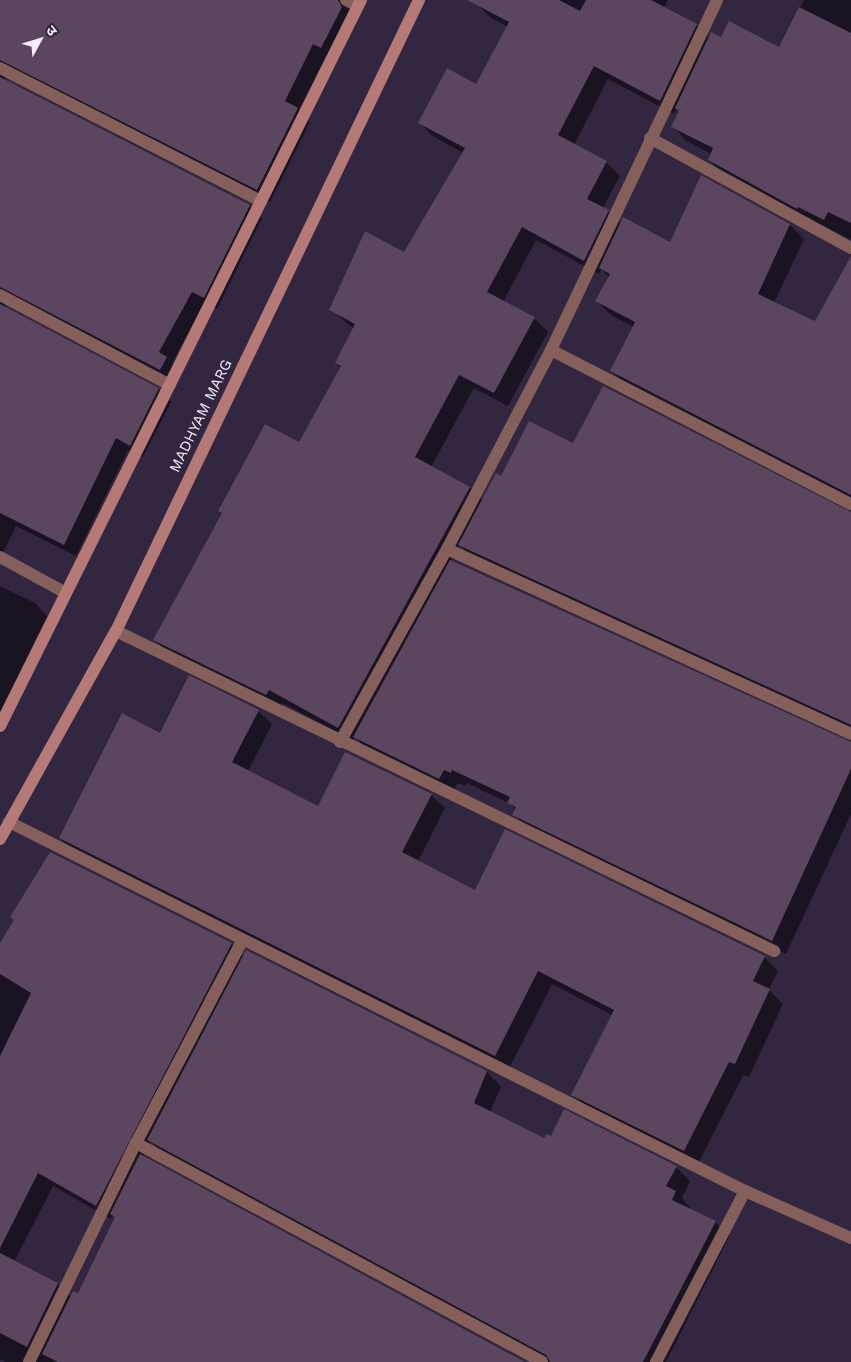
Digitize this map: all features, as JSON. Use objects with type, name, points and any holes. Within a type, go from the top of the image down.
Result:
[{"type":"street","points":[[0,726],[360,3],[346,0]]},
{"type":"street","name":"MADHYAM MARG","points":[[0,839],[116,631],[419,0]]},
{"type":"street","points":[[340,742],[447,549],[551,350],[650,138],[718,0]]},
{"type":"street","points":[[0,68],[261,201]]},
{"type":"street","points":[[650,138],[851,248]]},
{"type":"street","points":[[0,296],[170,385]]},
{"type":"street","points":[[551,350],[851,504]]},
{"type":"street","points":[[447,549],[851,734]]},
{"type":"street","points":[[0,557],[66,593]]},
{"type":"street","points":[[116,631],[340,742],[774,951]]},
{"type":"street","points":[[8,822],[242,941],[745,1190],[851,1238]]},
{"type":"street","points":[[29,1362],[136,1143],[242,941]]},
{"type":"street","points":[[136,1143],[542,1362]]},
{"type":"street","points":[[656,1362],[745,1190]]},
{"type":"building","points":[[0,0],[338,0],[342,7],[321,48],[313,44],[285,101],[298,108],[257,190],[0,60]]},
{"type":"building","points":[[467,0],[559,0],[580,11],[586,0],[651,0],[697,24],[660,101],[594,66],[558,135],[607,161],[587,199],[609,210],[584,261],[522,227],[487,292],[535,317],[494,393],[459,375],[415,457],[470,487],[338,728],[269,690],[266,695],[153,640],[222,513],[218,511],[265,424],[299,442],[341,366],[335,363],[355,324],[329,310],[365,231],[404,252],[465,148],[418,123],[447,68],[476,84],[509,22]]},
{"type":"building","points":[[799,7],[851,33],[851,223],[828,212],[824,220],[798,207],[797,209],[708,160],[713,148],[671,127],[679,111],[675,108],[711,32],[721,37],[729,21],[779,47]]},
{"type":"building","points":[[0,77],[250,205],[204,298],[192,292],[159,352],[167,357],[160,370],[0,287]]},
{"type":"building","points":[[701,175],[790,224],[758,294],[815,321],[851,256],[851,495],[610,371],[635,322],[595,301],[610,274],[599,268],[623,217],[670,242]]},
{"type":"building","points":[[0,304],[159,388],[130,446],[116,438],[64,545],[0,513]]},
{"type":"building","points":[[603,386],[851,512],[851,725],[458,545],[496,473],[501,476],[529,421],[573,443]]},
{"type":"building","points":[[450,560],[851,742],[851,769],[772,941],[512,815],[516,807],[507,803],[510,797],[452,770],[451,773],[444,770],[439,779],[353,737]]},
{"type":"building","points":[[189,675],[259,710],[232,762],[318,806],[345,752],[432,794],[402,852],[475,890],[505,829],[765,956],[753,981],[770,989],[735,1064],[729,1062],[684,1151],[571,1095],[614,1010],[538,971],[495,1056],[59,838],[122,713],[160,733]]},
{"type":"building","points":[[50,852],[232,943],[96,1206],[38,1173],[0,1248],[0,1056],[31,993],[0,974],[0,943],[14,920],[10,917]]},
{"type":"building","points":[[246,950],[487,1071],[474,1103],[544,1138],[547,1134],[551,1136],[564,1109],[677,1166],[666,1186],[676,1191],[672,1200],[716,1221],[643,1362],[550,1362],[546,1355],[147,1140]]},
{"type":"building","points":[[140,1154],[525,1362],[58,1362],[42,1354],[73,1291],[78,1293],[115,1217],[110,1214]]},
{"type":"building","points":[[0,1253],[58,1283],[27,1347],[0,1333]]}]
